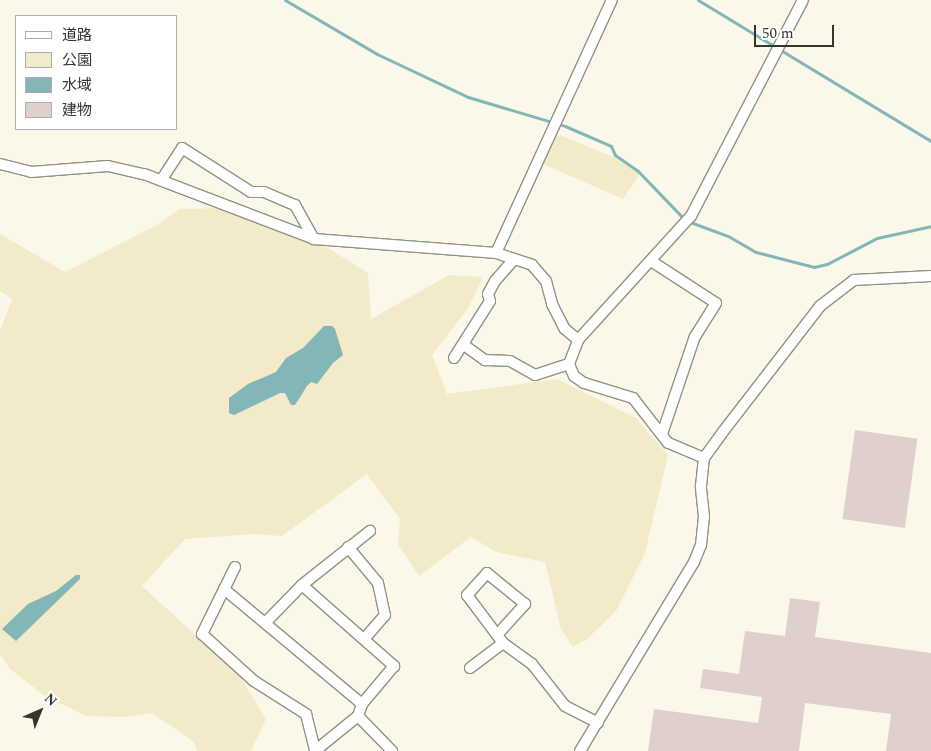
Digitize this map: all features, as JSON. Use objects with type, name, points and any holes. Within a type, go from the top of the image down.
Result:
[{"type":"street","points":[[496,253],[612,0]]},
{"type":"street","points":[[704,458],[668,443],[633,398],[584,383],[574,376],[569,364],[578,340],[691,216],[709,186],[803,0]]},
{"type":"street","points":[[162,180],[182,148],[251,192],[264,192],[294,205],[314,239]]},
{"type":"street","points":[[0,164],[31,172],[108,166],[162,180],[314,239],[496,253],[532,265],[546,281],[552,304],[565,329],[578,340]]},
{"type":"street","points":[[454,358],[464,345],[490,301],[488,294],[495,281],[513,260]]},
{"type":"street","points":[[652,261],[716,303],[695,336],[662,434]]},
{"type":"street","points":[[580,751],[701,545],[704,517],[701,486],[704,458],[820,306],[854,280],[931,276]]},
{"type":"street","points":[[464,345],[485,360],[510,361],[535,374],[569,364]]},
{"type":"street","points":[[266,622],[302,585],[370,531]]},
{"type":"street","points":[[348,547],[378,583],[385,616],[365,638]]},
{"type":"street","points":[[235,567],[202,634],[254,681],[306,714],[315,751],[358,716],[362,704],[394,666],[365,638],[302,585]]},
{"type":"street","points":[[470,668],[500,639],[525,604],[487,573],[467,595],[500,639],[532,664],[565,706],[598,723]]},
{"type":"street","points":[[224,588],[362,704]]},
{"type":"street","points":[[358,716],[392,751]]},
{"type":"green space","points":[[560,135],[613,157],[640,174],[623,199],[543,164],[555,136]]},
{"type":"green space","points":[[229,208],[314,239],[368,273],[371,319],[449,275],[483,277],[468,308],[432,355],[447,394],[557,379],[636,418],[668,455],[645,553],[616,611],[587,639],[573,647],[561,629],[545,562],[496,552],[471,537],[419,576],[398,544],[400,519],[367,474],[282,536],[254,534],[185,539],[142,586],[240,676],[266,719],[251,751],[197,751],[194,742],[152,713],[123,717],[86,716],[45,696],[10,669],[0,655],[0,331],[12,299],[0,291],[0,234],[65,272],[159,224],[180,209]]},
{"type":"water","points":[[324,326],[332,326],[335,329],[343,355],[333,363],[317,384],[311,382],[307,386],[295,405],[291,405],[285,393],[280,393],[234,415],[229,413],[229,398],[248,384],[276,372],[286,358],[303,348]]},
{"type":"water","points":[[76,575],[80,575],[80,579],[16,641],[2,629],[28,604],[56,591]]},
{"type":"building","points":[[855,430],[917,439],[905,528],[842,519]]},
{"type":"building","points":[[790,598],[820,602],[815,637],[931,653],[931,751],[886,751],[891,714],[805,703],[799,751],[648,751],[654,709],[758,723],[762,697],[700,688],[703,669],[739,674],[745,631],[785,636]]},
{"type":"waterway","points":[[285,0],[377,54],[468,97],[565,126],[611,146],[615,155],[638,171],[684,219]]},
{"type":"waterway","points":[[698,0],[931,141]]},
{"type":"waterway","points":[[690,222],[728,236],[756,252],[814,267],[827,264],[877,238],[931,226]]}]
